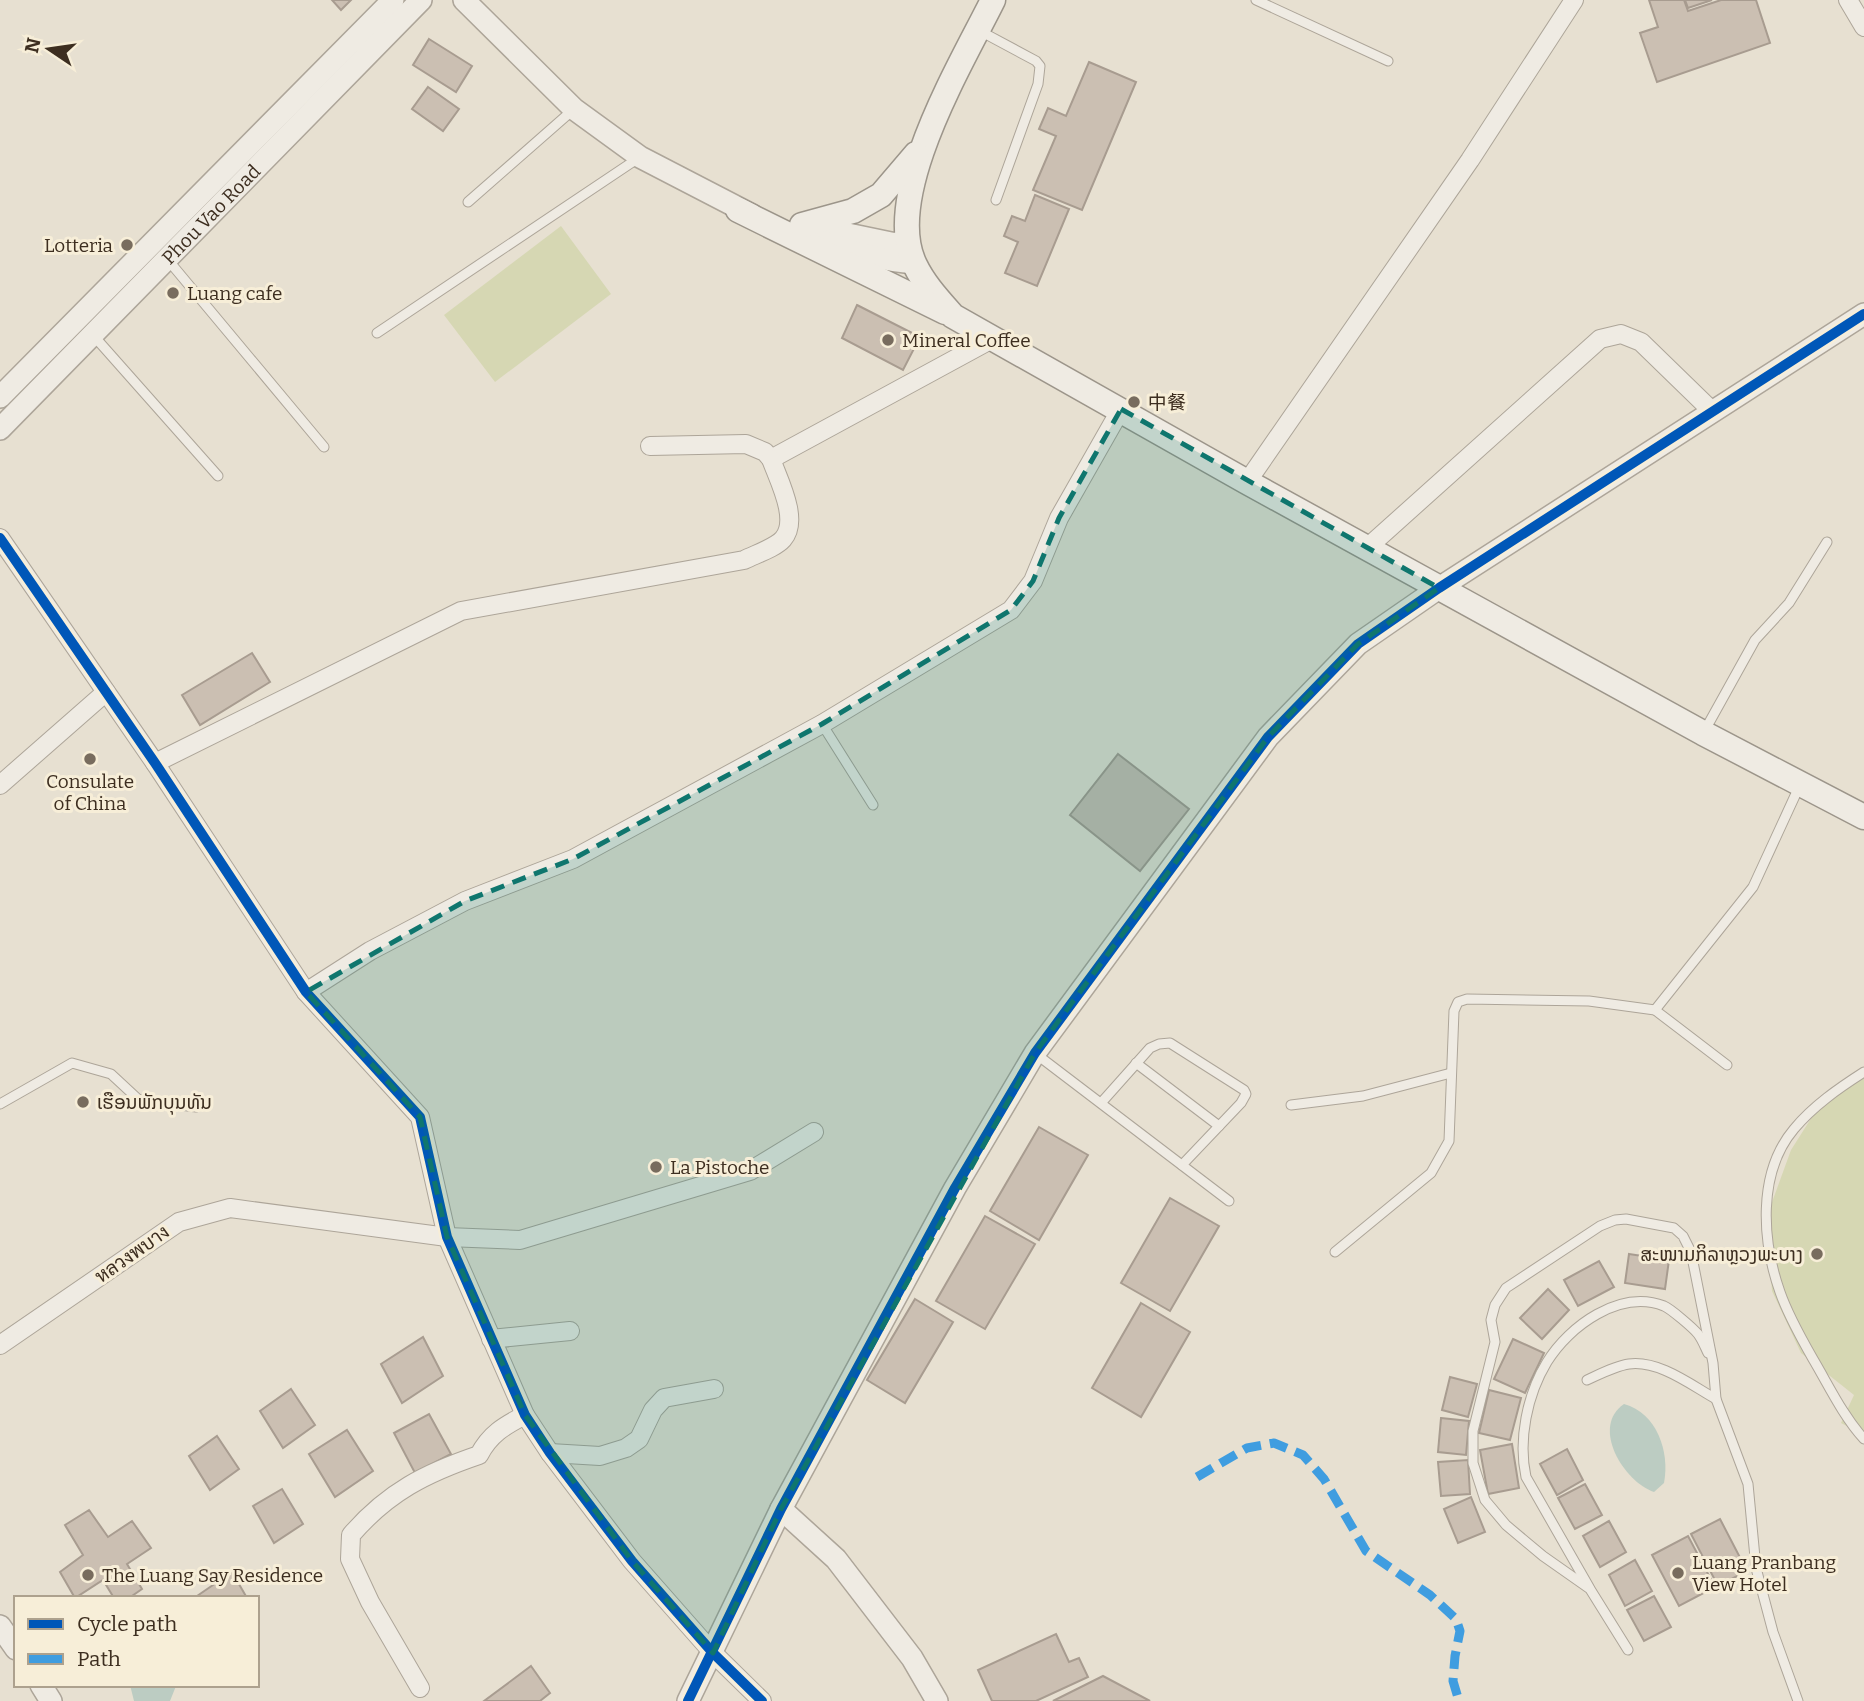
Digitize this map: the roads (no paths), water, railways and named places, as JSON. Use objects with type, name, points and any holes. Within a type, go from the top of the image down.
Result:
[{"type":"main road","points":[[953,316],[931,291],[911,253],[907,213],[909,191],[920,148],[993,0]]},
{"type":"main road","points":[[802,225],[853,211],[881,195],[920,148]]},
{"type":"main road","points":[[738,210],[953,316],[1439,588],[1703,733],[1864,817]]},
{"type":"street","name":"Phou Vao Road","points":[[0,397],[393,0]]},
{"type":"street","name":"Phou Vao Road","points":[[0,429],[421,0]]},
{"type":"street","points":[[464,0],[574,110],[640,157],[738,210],[854,253],[888,261],[911,253]]},
{"type":"street","points":[[1247,482],[1470,160],[1574,0]]},
{"type":"street","points":[[1847,0],[1864,27]]},
{"type":"street","points":[[738,210],[891,243],[911,253]]},
{"type":"street","points":[[688,1701],[781,1509],[955,1188],[1035,1053],[1268,737],[1358,644],[1439,588],[1864,314]]},
{"type":"street","points":[[1367,548],[1600,339],[1621,334],[1641,342],[1713,412]]},
{"type":"street","points":[[771,459],[992,339]]},
{"type":"street","points":[[306,992],[370,951],[465,901],[573,859],[822,724],[1012,610],[1033,581],[1059,518],[1121,409]]},
{"type":"street","points":[[155,763],[461,611],[744,560],[782,541],[789,530],[791,517],[771,459],[765,452],[746,444],[650,446]]},
{"type":"street","points":[[0,538],[155,763],[306,992],[420,1116],[447,1237],[525,1415],[550,1453],[632,1561],[713,1653],[762,1701]]},
{"type":"street","points":[[0,785],[106,692]]},
{"type":"street","name":"หลวงพบาง","points":[[0,1345],[179,1222],[230,1208],[447,1237],[520,1240],[750,1171],[814,1132]]},
{"type":"street","points":[[491,1339],[570,1331]]},
{"type":"street","points":[[550,1453],[600,1456],[626,1448],[639,1439],[653,1410],[664,1398],[714,1389]]},
{"type":"street","points":[[420,1688],[370,1602],[350,1559],[351,1535],[397,1491],[427,1474],[479,1455],[486,1442],[499,1429],[525,1415]]},
{"type":"street","points":[[781,1509],[836,1559],[912,1658],[937,1701]]},
{"type":"street","points":[[0,1626],[14,1646]]},
{"type":"lane","points":[[1256,0],[1388,61]]},
{"type":"lane","points":[[978,30],[1036,61],[1040,66],[1038,83],[996,200]]},
{"type":"lane","points":[[468,202],[574,110]]},
{"type":"lane","points":[[377,333],[640,157]]},
{"type":"lane","points":[[167,260],[324,447]]},
{"type":"lane","points":[[93,335],[218,476]]},
{"type":"lane","points":[[1703,733],[1755,639],[1789,603],[1827,542]]},
{"type":"lane","points":[[822,724],[873,805]]},
{"type":"lane","points":[[1655,1010],[1753,887],[1800,785]]},
{"type":"lane","points":[[1335,1252],[1431,1173],[1449,1141],[1454,1011],[1458,1002],[1467,999],[1589,1001],[1655,1010],[1727,1065]]},
{"type":"lane","points":[[1101,1103],[1150,1048],[1159,1044],[1170,1043],[1244,1090],[1246,1094],[1241,1103],[1182,1165]]},
{"type":"lane","points":[[1035,1053],[1229,1201]]},
{"type":"lane","points":[[0,1104],[72,1063],[111,1074],[139,1100],[196,1107]]},
{"type":"lane","points":[[1136,1063],[1219,1126]]},
{"type":"lane","points":[[1291,1105],[1363,1096],[1451,1073]]},
{"type":"lane","points":[[1864,1073],[1826,1099],[1793,1130],[1779,1155],[1769,1184],[1766,1217],[1770,1250],[1780,1292],[1803,1341],[1843,1412],[1864,1439]]},
{"type":"lane","points":[[1590,1588],[1543,1556],[1506,1525],[1485,1500],[1473,1464],[1473,1431],[1495,1342],[1491,1320],[1495,1306],[1506,1288],[1600,1226],[1626,1219],[1674,1228],[1683,1236],[1691,1252],[1713,1363],[1716,1399],[1748,1484],[1756,1568],[1773,1632],[1798,1701]]},
{"type":"lane","points":[[1628,1650],[1527,1477],[1522,1443],[1534,1392],[1546,1363],[1566,1338],[1596,1315],[1622,1303],[1665,1307],[1697,1333],[1713,1363]]},
{"type":"lane","points":[[1587,1380],[1629,1364],[1643,1364],[1657,1367],[1716,1399]]},
{"type":"place","name":"Lotteria","points":[[127,245]]},
{"type":"place","name":"Luang cafe","points":[[173,293]]},
{"type":"place","name":"Mineral Coffee","points":[[888,340]]},
{"type":"place","name":"中餐","points":[[1134,402]]},
{"type":"place","name":"Consulate of China","points":[[90,759]]},
{"type":"place","name":"ເຮືອນພັກບຸນທັນ","points":[[83,1102]]},
{"type":"place","name":"La Pistoche","points":[[656,1167]]},
{"type":"place","name":"ສະໜາມກິລາຫຼວງພະບາງ","points":[[1817,1254]]},
{"type":"place","name":"Luang Pranbang View Hotel","points":[[1678,1573]]},
{"type":"place","name":"The Luang Say Residence","points":[[88,1575]]}]
